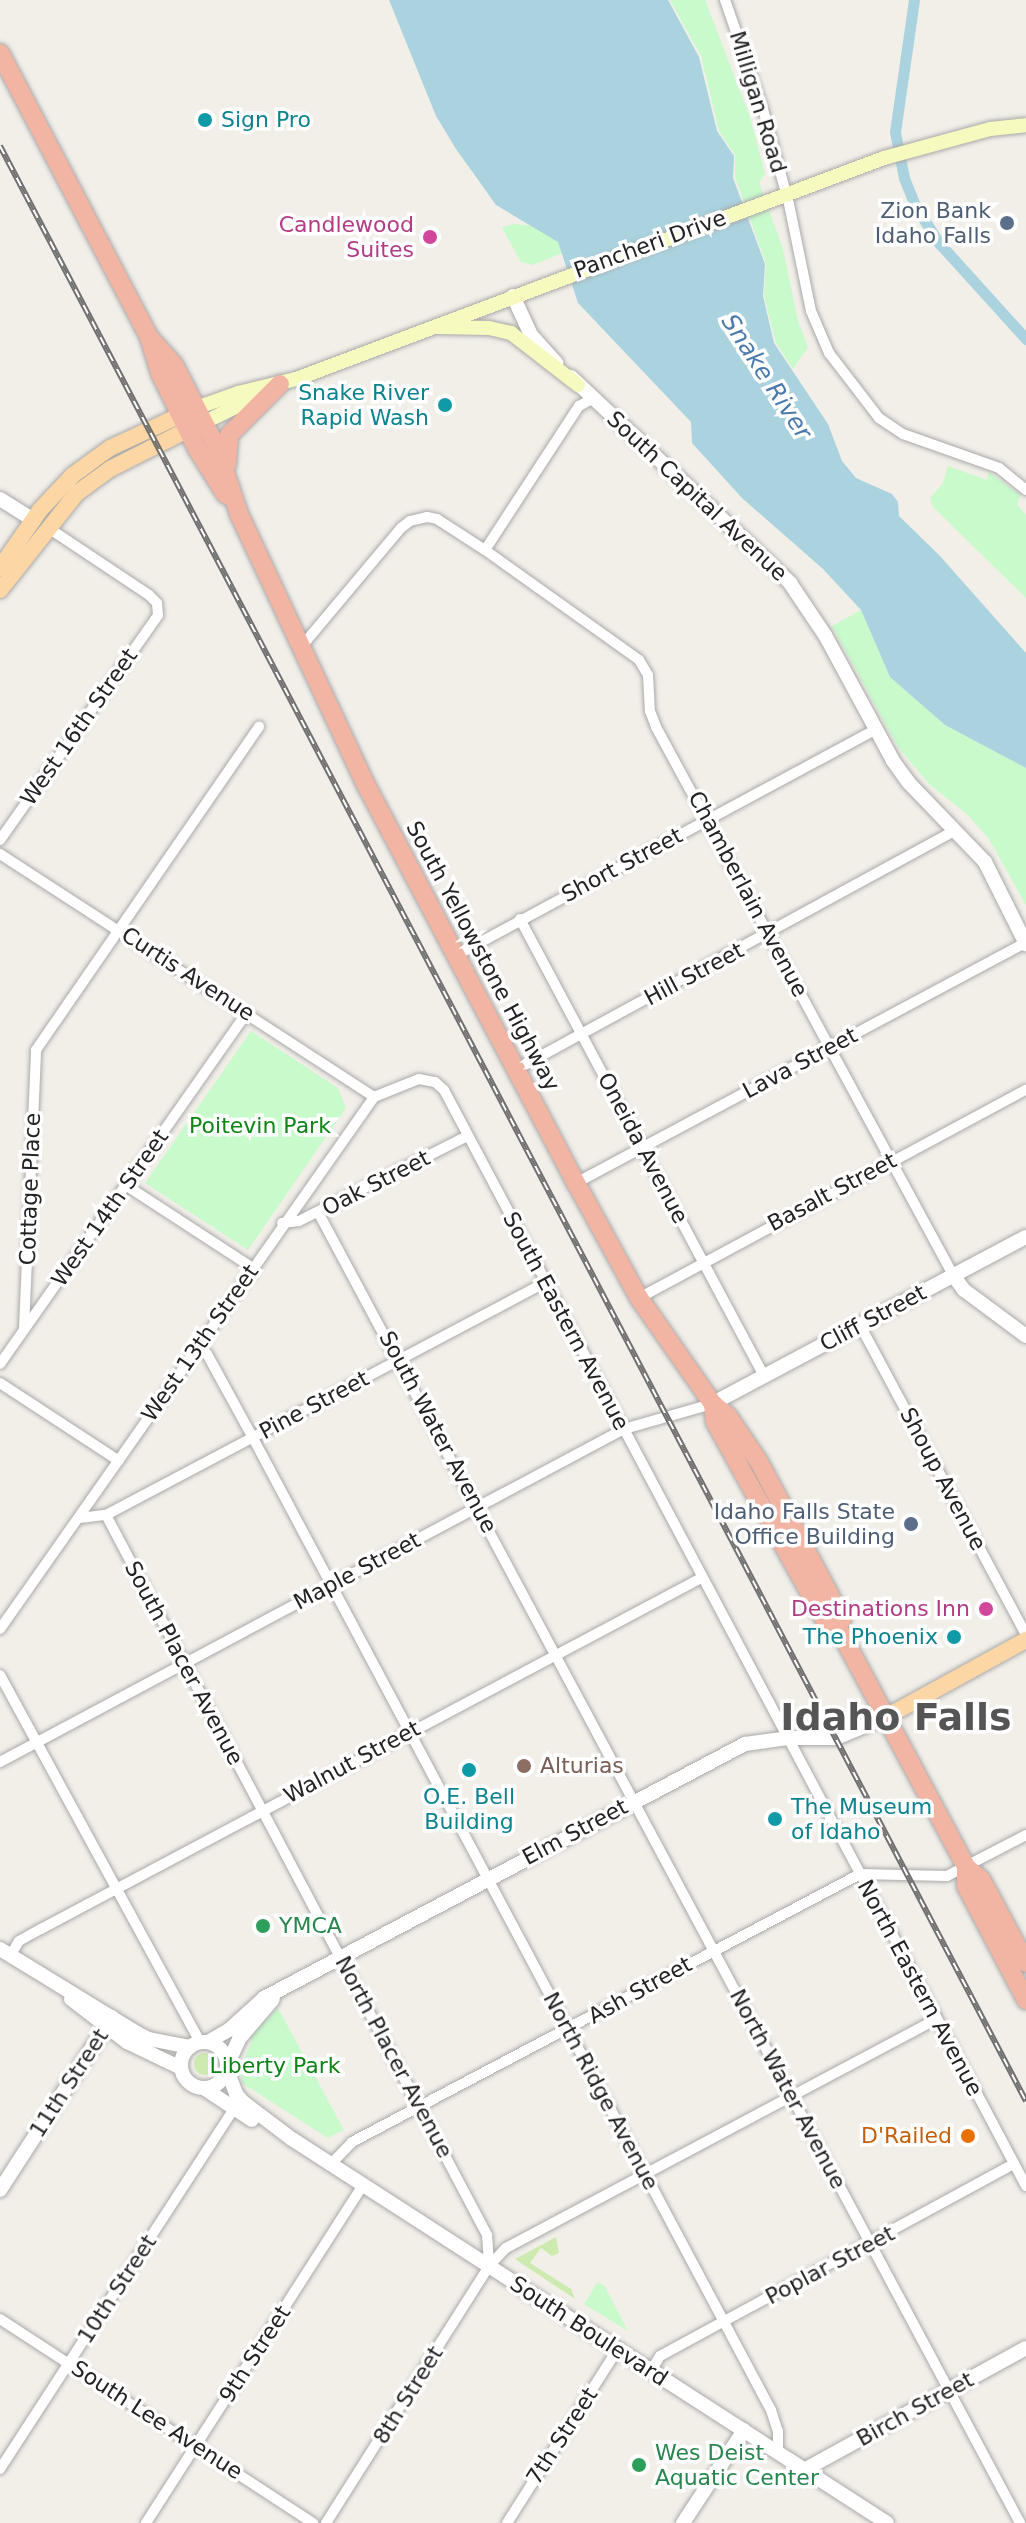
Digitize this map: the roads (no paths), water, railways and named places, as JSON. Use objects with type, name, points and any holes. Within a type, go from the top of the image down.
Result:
[{"type":"highway","name":"South Yellowstone Highway","points":[[1,55],[149,337],[174,365],[210,473],[239,514],[366,785],[515,1070],[639,1298],[728,1416],[766,1473],[842,1618],[838,1629],[966,1867]]},
{"type":"highway","points":[[239,514],[227,463],[229,436],[280,384]]},
{"type":"highway","points":[[966,1867],[981,1879],[1026,1963]]},
{"type":"highway","points":[[966,1867],[966,1886],[1026,2000]]},
{"type":"main road","name":"Pancheri Drive","points":[[192,419],[238,393],[280,384],[757,204],[787,200],[884,158],[990,129],[1026,125]]},
{"type":"main road","points":[[429,327],[503,330],[524,340],[578,385]]},
{"type":"main road","points":[[0,568],[69,488],[76,473],[110,448],[192,419]]},
{"type":"main road","points":[[0,583],[40,523],[110,469],[192,419]]},
{"type":"main road","points":[[0,590],[40,523]]},
{"type":"main road","points":[[886,1717],[1026,1637]]},
{"type":"street","name":"Milligan Road","points":[[725,0],[763,109],[817,331],[854,389],[879,418],[903,434],[999,468],[1026,490]]},
{"type":"street","name":"South Capital Avenue","points":[[513,296],[531,335],[578,385],[790,583],[825,635],[875,730],[909,783],[985,862],[1026,944]]},
{"type":"street","points":[[485,550],[579,406],[592,399]]},
{"type":"street","points":[[0,499],[40,523]]},
{"type":"street","name":"Chamberlain Avenue","points":[[299,644],[307,640],[401,528],[417,518],[437,519],[639,660],[648,675],[650,711],[656,727],[953,1275],[964,1290],[1026,1336]]},
{"type":"street","name":"West 16th Street","points":[[0,840],[158,615],[157,603],[149,595],[40,523]]},
{"type":"street","points":[[120,930],[259,727]]},
{"type":"street","name":"Short Street","points":[[455,956],[875,730]]},
{"type":"street","name":"Hill Street","points":[[515,1070],[956,830]]},
{"type":"street","name":"Curtis Avenue","points":[[0,854],[374,1097]]},
{"type":"street","name":"Oneida Avenue","points":[[520,919],[764,1376]]},
{"type":"street","name":"Cottage Place","points":[[24,1328],[36,1050],[120,930]]},
{"type":"street","name":"Lava Street","points":[[576,1183],[1026,944]]},
{"type":"street","name":"West 14th Street","points":[[0,1364],[247,1013]]},
{"type":"street","name":"South Eastern Avenue","points":[[374,1097],[419,1079],[441,1085],[701,1578]]},
{"type":"street","name":"Basalt Street","points":[[639,1298],[1026,1090]]},
{"type":"street","name":"West 13th Street","points":[[0,1629],[282,1223],[374,1097]]},
{"type":"street","name":"Oak Street","points":[[282,1223],[299,1221],[467,1136]]},
{"type":"street","points":[[127,1186],[253,1268]]},
{"type":"street","name":"South Water Avenue","points":[[318,1212],[557,1654]]},
{"type":"street","name":"Cliff Street","points":[[717,1402],[1026,1237]]},
{"type":"street","name":"Pine Street","points":[[80,1518],[106,1515],[544,1283]]},
{"type":"street","name":"Shoup Avenue","points":[[860,1325],[1026,1637]]},
{"type":"street","name":"North Ridge Avenue","points":[[198,1346],[207,1354],[253,1438],[771,2410],[778,2431],[778,2453]]},
{"type":"street","points":[[0,1383],[119,1461]]},
{"type":"street","name":"Maple Street","points":[[0,1762],[624,1429],[717,1402]]},
{"type":"street","name":"South Placer Avenue","points":[[106,1515],[262,1811]]},
{"type":"street","name":"Walnut Street","points":[[5,1952],[19,1941],[701,1578]]},
{"type":"street","name":"North Eastern Avenue","points":[[701,1578],[1026,2186]]},
{"type":"street","name":"North Water Avenue","points":[[557,1654],[1020,2523]]},
{"type":"street","points":[[0,1675],[199,2044]]},
{"type":"street","name":"Elm Street","points":[[199,2044],[229,2030],[264,1998],[279,1993],[745,1744],[788,1738],[836,1738],[886,1717]]},
{"type":"street","name":"North Placer Avenue","points":[[262,1811],[487,2235],[489,2266]]},
{"type":"street","points":[[860,1874],[934,1879],[966,1867],[1026,1835]]},
{"type":"street","name":"Ash Street","points":[[331,2164],[352,2142],[860,1874]]},
{"type":"street","points":[[5,1952],[109,2022],[149,2039],[221,2049],[228,2066],[219,2083],[205,2089],[191,2084],[181,2068],[127,2042],[109,2022]]},
{"type":"street","name":"Elm Street","points":[[228,2066],[239,2039],[279,1993]]},
{"type":"street","name":"8th Street","points":[[326,2523],[489,2266],[506,2248],[936,2019]]},
{"type":"street","name":"11th Street","points":[[0,2190],[109,2022]]},
{"type":"street","points":[[181,2068],[183,2057],[199,2044]]},
{"type":"street","name":"South Boulevard","points":[[228,2066],[236,2094],[243,2102],[292,2139],[744,2430],[804,2470],[865,2517],[887,2523]]},
{"type":"street","name":"South Boulevard","points":[[205,2089],[292,2139]]},
{"type":"street","name":"10th Street","points":[[0,2469],[234,2108]]},
{"type":"street","name":"Poplar Street","points":[[651,2371],[660,2356],[1014,2164]]},
{"type":"street","name":"9th Street","points":[[146,2523],[363,2185]]},
{"type":"street","name":"South Lee Avenue","points":[[0,2319],[313,2523]]},
{"type":"street","name":"Birch Street","points":[[804,2470],[1026,2348]]},
{"type":"street","name":"7th Street","points":[[507,2523],[618,2349]]},
{"type":"street","points":[[683,2523],[744,2430]]},
{"type":"water","name":"Snake River","points":[[389,0],[668,0],[699,57],[717,131],[734,156],[733,178],[765,264],[763,296],[774,343],[828,424],[842,461],[856,478],[892,494],[898,502],[899,516],[940,556],[1026,653],[1026,768],[945,725],[890,677],[861,610],[823,569],[742,498],[692,443],[691,422],[578,303],[558,242],[496,205],[456,149],[436,116]]},
{"type":"waterway","points":[[914,0],[895,132],[904,178],[916,207],[939,243],[1026,339]]},
{"type":"railway","points":[[0,146],[1026,2101]]},
{"type":"place","name":"Sign Pro","points":[[205,120]]},
{"type":"place","name":"Zion Bank Idaho Falls","points":[[1007,223]]},
{"type":"place","name":"Candlewood Suites","points":[[430,237]]},
{"type":"place","name":"Snake River Rapid Wash","points":[[445,405]]},
{"type":"place","name":"Idaho Falls State Office Building","points":[[911,1524]]},
{"type":"place","name":"Destinations Inn","points":[[986,1609]]},
{"type":"place","name":"The Phoenix","points":[[954,1637]]},
{"type":"place","name":"Alturias","points":[[524,1766]]},
{"type":"place","name":"O.E. Bell Building","points":[[469,1770]]},
{"type":"place","name":"The Museum of Idaho","points":[[775,1819]]},
{"type":"place","name":"YMCA","points":[[263,1926]]},
{"type":"place","name":"D'Railed","points":[[968,2136]]},
{"type":"place","name":"Wes Deist Aquatic Center","points":[[639,2465]]},
{"type":"district","name":"Idaho Falls","points":[[896,1718]]},
{"type":"park label","name":"Poitevin Park","points":[[260,1126]]},
{"type":"park label","name":"Liberty Park","points":[[275,2066]]}]
